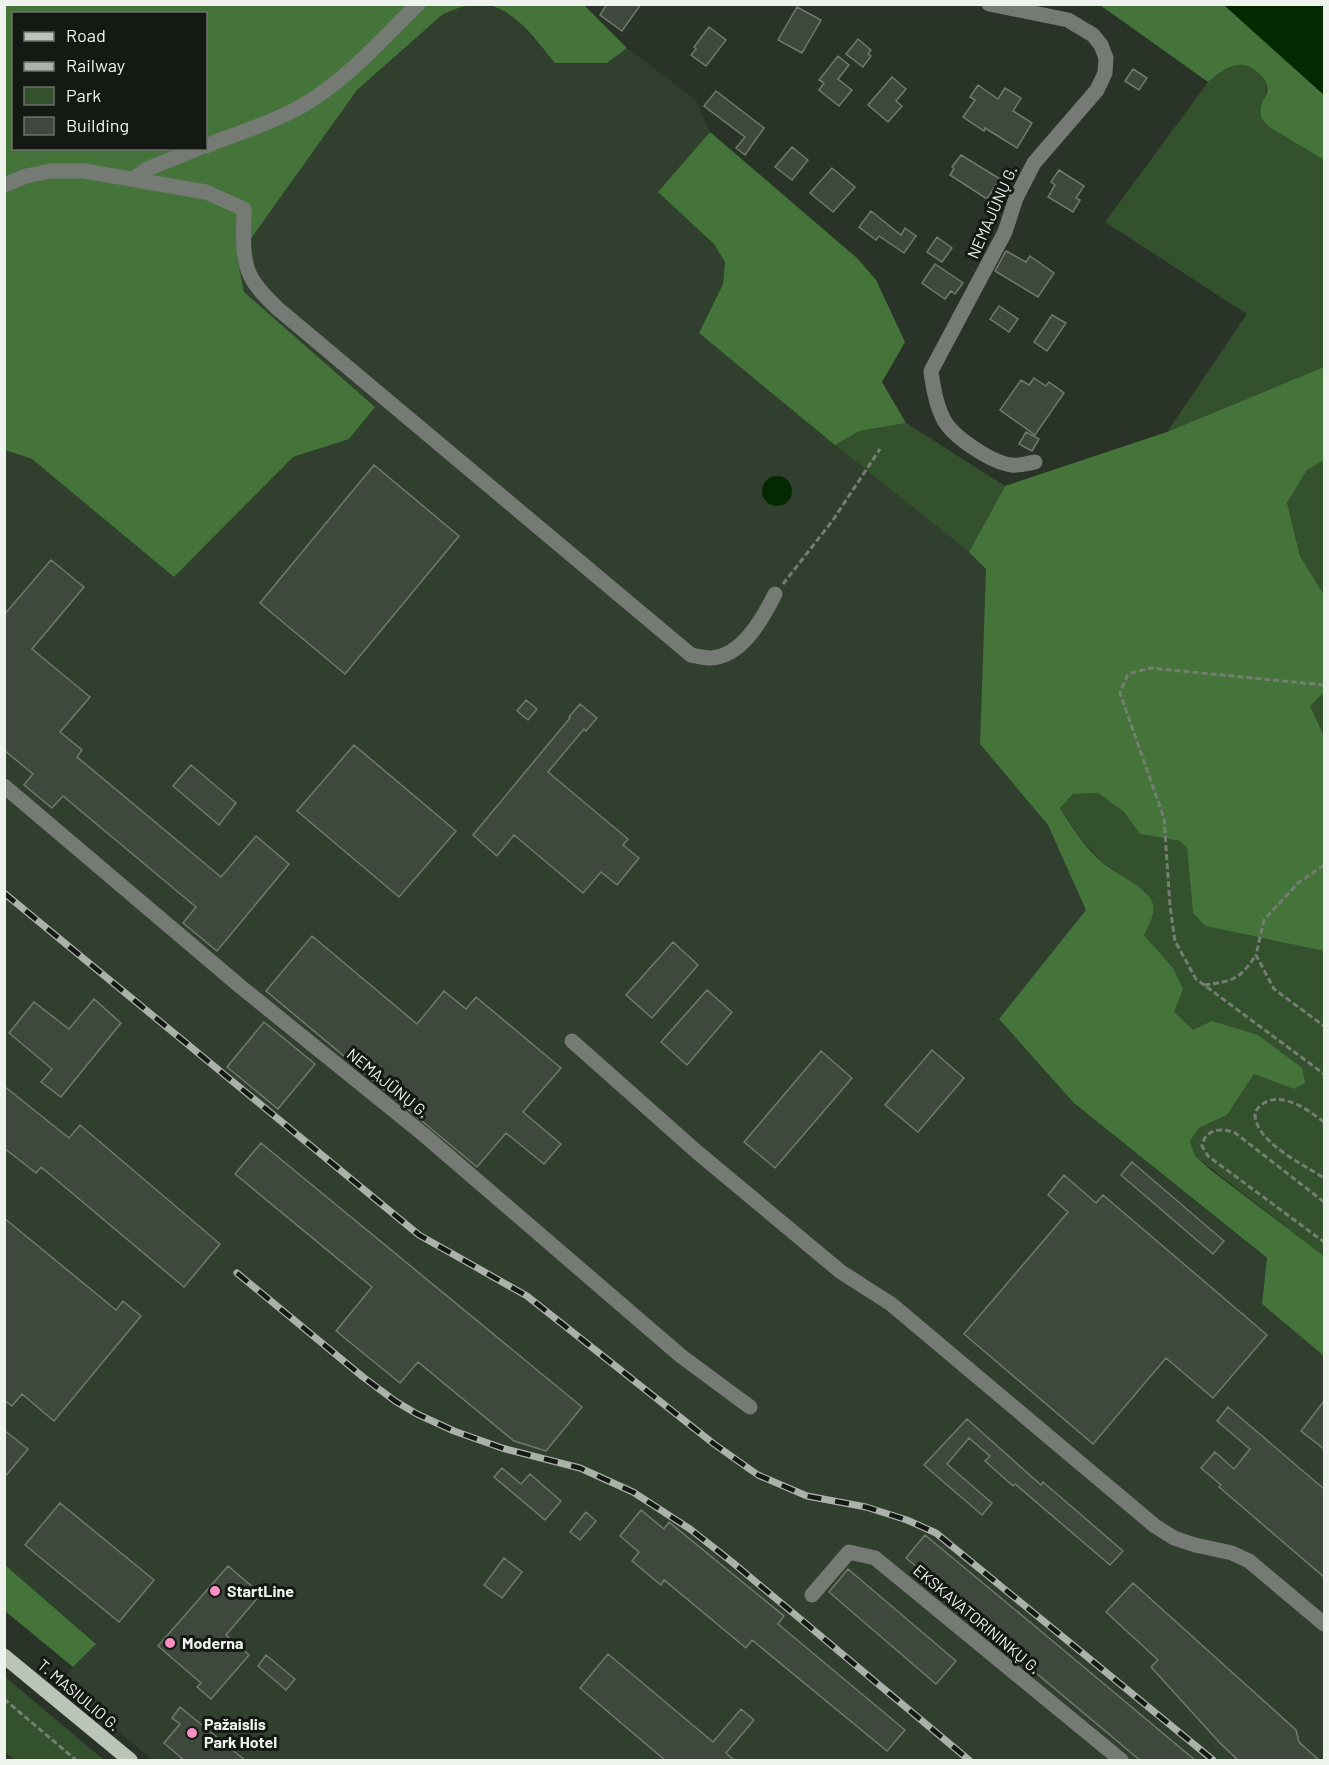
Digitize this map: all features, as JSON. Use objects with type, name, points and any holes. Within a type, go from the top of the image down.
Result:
[{"type":"main road","name":"T. MASIULIO G.","points":[[4,1656],[130,1761]]},
{"type":"street","points":[[207,146],[276,119],[318,96],[418,4]]},
{"type":"street","name":"NEMAJŪNŲ G.","points":[[989,4],[1068,20],[1093,35],[1101,45],[1106,58],[1105,73],[1097,90],[1034,163],[1016,198],[1005,232],[931,371],[934,397],[944,422],[961,440],[984,454],[1012,465],[1035,462]]},
{"type":"street","points":[[134,179],[147,169],[194,150]]},
{"type":"street","points":[[4,185],[26,176],[51,171],[84,171],[206,192],[244,209],[246,261],[249,274],[277,308],[691,655],[711,658],[730,652],[763,618],[775,594]]},
{"type":"street","name":"NEMAJŪNŲ G.","points":[[4,786],[241,987],[423,1134],[681,1356],[750,1407]]},
{"type":"street","points":[[572,1041],[697,1152],[841,1272],[891,1304],[1155,1526],[1174,1538],[1232,1553],[1249,1561],[1324,1624]]},
{"type":"street","name":"EKSKAVATORININKŲ G.","points":[[812,1595],[849,1552],[875,1558],[1121,1761]]},
{"type":"path","points":[[775,594],[833,520],[880,449]]},
{"type":"path","points":[[1324,685],[1150,668],[1128,674],[1120,693],[1164,818],[1170,906],[1175,941],[1196,979],[1324,1074]]},
{"type":"path","points":[[1204,985],[1227,982],[1243,974],[1256,955],[1264,920],[1298,883],[1324,865]]},
{"type":"path","points":[[1256,955],[1274,989],[1324,1026]]},
{"type":"path","points":[[1324,1122],[1307,1108],[1280,1098],[1266,1101],[1255,1112],[1254,1119],[1266,1140],[1324,1178]]},
{"type":"path","points":[[1324,1202],[1234,1132],[1217,1129],[1210,1132],[1203,1140],[1202,1146],[1208,1156],[1324,1242]]},
{"type":"path","points":[[4,1699],[76,1761]]},
{"type":"shaded area","points":[[5,5],[473,5],[443,14],[357,90],[237,258],[244,292],[375,407],[349,439],[293,457],[174,577],[32,459],[5,450]]},
{"type":"shaded area","points":[[473,5],[497,7],[512,14],[555,63],[607,63],[627,48],[696,100],[710,132],[659,192],[714,244],[725,262],[723,284],[699,333],[969,552],[986,569],[980,744],[1048,825],[1087,910],[1074,1103],[1267,1259],[1262,1304],[1324,1356],[1324,1760],[153,1760],[59,1683],[96,1643],[5,1565],[5,450],[32,459],[174,577],[293,457],[349,439],[375,407],[244,292],[237,258],[357,90],[443,14]]},
{"type":"shaded area","points":[[488,5],[584,5],[627,48],[607,63],[555,63],[517,20],[498,8]]},
{"type":"shaded area","points":[[1100,5],[1224,5],[1324,95],[1324,160],[1269,127],[1261,118],[1261,106],[1267,89],[1264,79],[1256,71],[1247,66],[1235,65],[1208,82]]},
{"type":"shaded area","points":[[1224,5],[1324,5],[1324,95]]},
{"type":"shaded area","points":[[710,132],[858,259],[876,280],[905,342],[882,382],[906,423],[860,431],[835,445],[699,333],[723,284],[725,262],[714,244],[658,192]]},
{"type":"shaded area","points":[[1324,367],[1324,460],[1307,470],[1287,503],[1300,556],[1324,595],[1324,692],[1310,706],[1324,736],[1324,951],[1205,926],[1193,913],[1187,848],[1180,841],[1140,834],[1124,812],[1098,793],[1073,794],[1060,808],[1079,837],[1096,857],[1139,887],[1150,898],[1153,912],[1144,935],[1173,968],[1183,989],[1174,1012],[1193,1030],[1212,1021],[1258,1035],[1302,1068],[1305,1083],[1294,1089],[1254,1074],[1227,1115],[1199,1128],[1190,1141],[1195,1156],[1212,1171],[1324,1256],[1324,1356],[1262,1304],[1267,1258],[1074,1103],[999,1019],[1086,910],[1048,825],[980,744],[986,569],[969,552],[1005,486],[1167,432]]},
{"type":"shaded area","points":[[777,476],[788,480],[792,491],[788,502],[777,506],[766,502],[762,491],[766,480]]},
{"type":"shaded area","points":[[5,1565],[96,1644],[73,1667],[5,1611]]},
{"type":"green space","points":[[1237,64],[1252,68],[1262,76],[1266,88],[1262,103],[1269,127],[1324,160],[1324,367],[1167,432],[1247,314],[1105,222],[1208,82]]},
{"type":"green space","points":[[906,423],[1005,486],[969,552],[835,445],[860,431]]},
{"type":"green space","points":[[1324,460],[1324,595],[1300,556],[1287,503],[1307,470]]},
{"type":"green space","points":[[1324,692],[1324,736],[1310,706]]},
{"type":"green space","points":[[1098,793],[1124,812],[1140,834],[1180,841],[1187,848],[1193,913],[1205,926],[1324,951],[1324,1256],[1195,1156],[1190,1141],[1199,1128],[1227,1115],[1254,1074],[1294,1089],[1193,1031],[1173,1012],[1173,968],[1144,935],[1153,915],[1145,891],[1102,862],[1081,839],[1060,808],[1073,794]]},
{"type":"green space","points":[[4,1676],[104,1760],[15,1760],[5,1752]]},
{"type":"building","points":[[607,4],[641,4],[622,31],[600,15]]},
{"type":"building","points":[[797,7],[821,20],[802,53],[778,40]]},
{"type":"building","points":[[709,27],[726,40],[706,66],[691,55],[696,49],[694,47]]},
{"type":"building","points":[[858,39],[871,50],[868,54],[871,56],[863,67],[846,54]]},
{"type":"building","points":[[838,56],[849,65],[838,79],[852,90],[839,106],[819,90],[824,83],[819,80]]},
{"type":"building","points":[[1133,69],[1147,78],[1139,90],[1125,81]]},
{"type":"building","points":[[892,77],[906,89],[896,101],[902,106],[888,122],[868,105]]},
{"type":"building","points":[[978,85],[998,99],[1005,88],[1021,98],[1013,111],[1032,123],[1017,148],[963,117],[975,100],[970,97]]},
{"type":"building","points":[[716,91],[764,128],[745,155],[736,148],[745,137],[704,106]]},
{"type":"building","points":[[792,147],[808,160],[792,180],[775,167]]},
{"type":"building","points":[[961,155],[1000,179],[987,199],[950,175],[954,169],[952,167]]},
{"type":"building","points":[[832,168],[855,187],[833,212],[810,193]]},
{"type":"building","points":[[1059,170],[1084,186],[1076,198],[1080,200],[1073,212],[1048,197],[1055,185],[1051,182]]},
{"type":"building","points":[[871,211],[901,235],[905,228],[916,236],[904,253],[879,236],[876,240],[859,227]]},
{"type":"building","points":[[937,237],[952,248],[942,262],[927,252]]},
{"type":"building","points":[[1006,251],[1026,262],[1030,256],[1054,273],[1038,297],[995,271]]},
{"type":"building","points":[[935,264],[963,283],[955,294],[951,291],[945,299],[922,283]]},
{"type":"building","points":[[999,306],[1018,319],[1009,332],[990,319]]},
{"type":"building","points":[[1052,315],[1066,323],[1047,351],[1034,342]]},
{"type":"building","points":[[1034,378],[1046,386],[1049,382],[1064,393],[1035,435],[1000,410],[1021,380],[1029,385]]},
{"type":"building","points":[[1026,432],[1039,439],[1032,451],[1019,444]]},
{"type":"building","points":[[374,465],[459,536],[345,674],[260,603]]},
{"type":"building","points":[[51,560],[84,587],[32,649],[90,697],[60,732],[82,750],[77,757],[221,877],[256,836],[289,864],[217,951],[183,923],[196,907],[63,796],[52,808],[24,785],[33,774],[4,750],[4,615]]},
{"type":"building","points":[[526,700],[537,709],[528,720],[517,711]]},
{"type":"building","points":[[580,704],[597,718],[586,731],[584,729],[548,772],[628,839],[623,845],[639,858],[617,885],[601,872],[583,893],[514,835],[497,856],[473,835]]},
{"type":"building","points":[[354,745],[456,831],[399,897],[297,811]]},
{"type":"building","points":[[191,765],[236,803],[219,825],[173,786]]},
{"type":"building","points":[[312,936],[417,1024],[444,991],[466,1009],[476,997],[561,1068],[523,1112],[561,1144],[544,1164],[506,1133],[477,1167],[266,991]]},
{"type":"building","points":[[673,942],[698,965],[652,1018],[626,995]]},
{"type":"building","points":[[707,990],[732,1012],[687,1065],[661,1042]]},
{"type":"building","points":[[94,999],[121,1023],[61,1097],[41,1082],[52,1069],[9,1033],[34,1002],[69,1029]]},
{"type":"building","points":[[264,1022],[315,1064],[278,1109],[227,1067]]},
{"type":"building","points":[[932,1050],[964,1078],[918,1132],[885,1105]]},
{"type":"building","points":[[821,1051],[852,1078],[775,1168],[744,1142]]},
{"type":"building","points":[[4,1086],[69,1138],[80,1125],[220,1244],[184,1287],[41,1167],[36,1173],[4,1148]]},
{"type":"building","points":[[261,1143],[582,1407],[546,1451],[514,1441],[418,1362],[400,1383],[336,1331],[372,1287],[235,1174]]},
{"type":"building","points":[[1132,1162],[1224,1241],[1213,1254],[1121,1175]]},
{"type":"building","points":[[1064,1175],[1096,1203],[1103,1195],[1267,1335],[1213,1398],[1166,1358],[1093,1444],[964,1334],[1068,1212],[1048,1195]]},
{"type":"building","points":[[4,1218],[116,1310],[123,1301],[141,1316],[54,1421],[22,1394],[12,1406],[4,1400]]},
{"type":"building","points":[[1324,1401],[1324,1449],[1301,1431]]},
{"type":"building","points":[[1228,1407],[1324,1489],[1324,1577],[1219,1487],[1221,1485],[1201,1468],[1215,1452],[1234,1469],[1250,1449],[1217,1421]]},
{"type":"building","points":[[967,1419],[1041,1485],[1043,1482],[1123,1551],[1110,1565],[985,1461],[990,1456],[969,1438],[947,1464],[992,1503],[982,1515],[924,1465]]},
{"type":"building","points":[[4,1430],[28,1449],[4,1478]]},
{"type":"building","points":[[502,1468],[521,1484],[530,1474],[561,1501],[545,1520],[494,1477]]},
{"type":"building","points":[[60,1503],[154,1580],[119,1622],[25,1545]]},
{"type":"building","points":[[641,1510],[664,1529],[669,1522],[784,1616],[778,1624],[905,1730],[887,1751],[752,1640],[746,1648],[664,1580],[661,1585],[632,1561],[639,1552],[620,1536]]},
{"type":"building","points":[[586,1512],[596,1521],[580,1540],[570,1532]]},
{"type":"building","points":[[925,1535],[1196,1761],[1141,1761],[1011,1652],[1014,1648],[906,1558]]},
{"type":"building","points":[[504,1558],[522,1572],[502,1598],[484,1585]]},
{"type":"building","points":[[228,1566],[261,1594],[226,1635],[249,1655],[211,1699],[197,1687],[201,1683],[158,1646]]},
{"type":"building","points":[[848,1569],[956,1661],[936,1684],[829,1592]]},
{"type":"building","points":[[1133,1583],[1296,1730],[1299,1742],[1320,1761],[1239,1761],[1220,1743],[1151,1667],[1158,1660],[1106,1612]]},
{"type":"building","points":[[608,1654],[713,1742],[741,1709],[754,1720],[726,1753],[735,1761],[666,1761],[580,1688]]},
{"type":"building","points":[[266,1655],[295,1679],[286,1690],[258,1666]]},
{"type":"building","name":"Pažaislis Park Hotel","points":[[180,1707],[246,1761],[185,1761],[164,1743],[180,1724],[172,1718]]},
{"type":"railway","points":[[4,893],[419,1235],[527,1296],[714,1444],[758,1475],[807,1496],[866,1507],[907,1520],[936,1533],[1213,1760]]},
{"type":"railway","points":[[237,1273],[363,1377],[417,1414],[454,1431],[502,1448],[580,1468],[633,1492],[690,1529],[969,1760]]},
{"type":"place","name":"StartLine","points":[[215,1591]]},
{"type":"place","name":"Moderna","points":[[170,1643]]},
{"type":"place","name":"Pažaislis Park Hotel","points":[[192,1733]]}]
